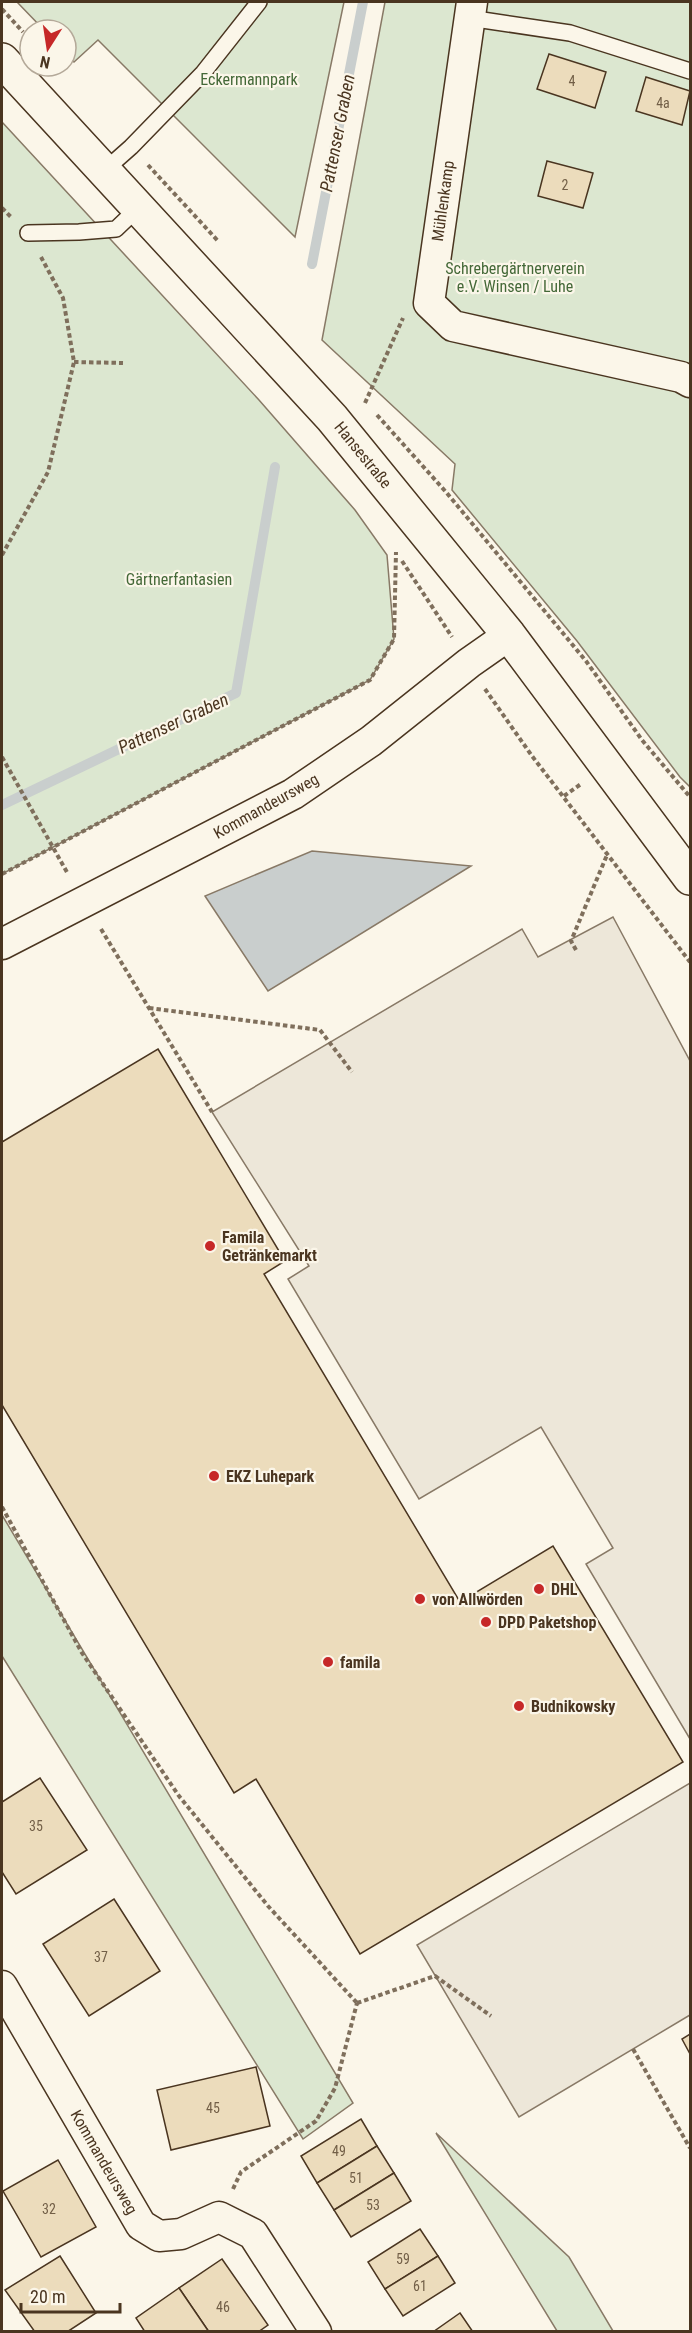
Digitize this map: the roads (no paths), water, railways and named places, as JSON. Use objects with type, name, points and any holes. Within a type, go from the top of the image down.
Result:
[{"type":"main road","name":"Hansestraße","points":[[2,60],[332,418],[509,635],[690,878]]},
{"type":"street","name":"Mühlenkamp","points":[[471,10],[429,303],[453,326],[681,377],[690,382]]},
{"type":"street","name":"Kommandeursweg","points":[[2,944],[293,794],[371,741],[469,663],[509,635]]},
{"type":"street","name":"Kommandeursweg","points":[[2,1986],[141,2225],[159,2236],[181,2234],[219,2217],[253,2234],[316,2331]]},
{"type":"lane","points":[[105,170],[131,147],[203,73],[259,2]]},
{"type":"lane","points":[[471,10],[570,33],[690,71]]},
{"type":"lane","points":[[28,233],[116,229],[138,208]]},
{"type":"waterway","name":"Pattenser Graben","points":[[312,264],[363,2]]},
{"type":"waterway","name":"Pattenser Graben","points":[[2,805],[236,693],[275,467]]},
{"type":"place","name":"Famila Getränkemarkt","points":[[210,1246]]},
{"type":"place","name":"EKZ Luhepark","points":[[214,1476]]},
{"type":"place","name":"DHL","points":[[539,1589]]},
{"type":"place","name":"von Allwörden","points":[[420,1599]]},
{"type":"place","name":"DPD Paketshop","points":[[486,1622]]},
{"type":"place","name":"famila","points":[[328,1662]]},
{"type":"place","name":"Budnikowsky","points":[[519,1706]]},
{"type":"park label","name":"Eckermannpark","points":[[249,79]]},
{"type":"park label","name":"Schrebergärtnerverein e.V. Winsen / Luhe","points":[[515,277]]},
{"type":"park label","name":"Gärtnerfantasien","points":[[179,579]]}]
